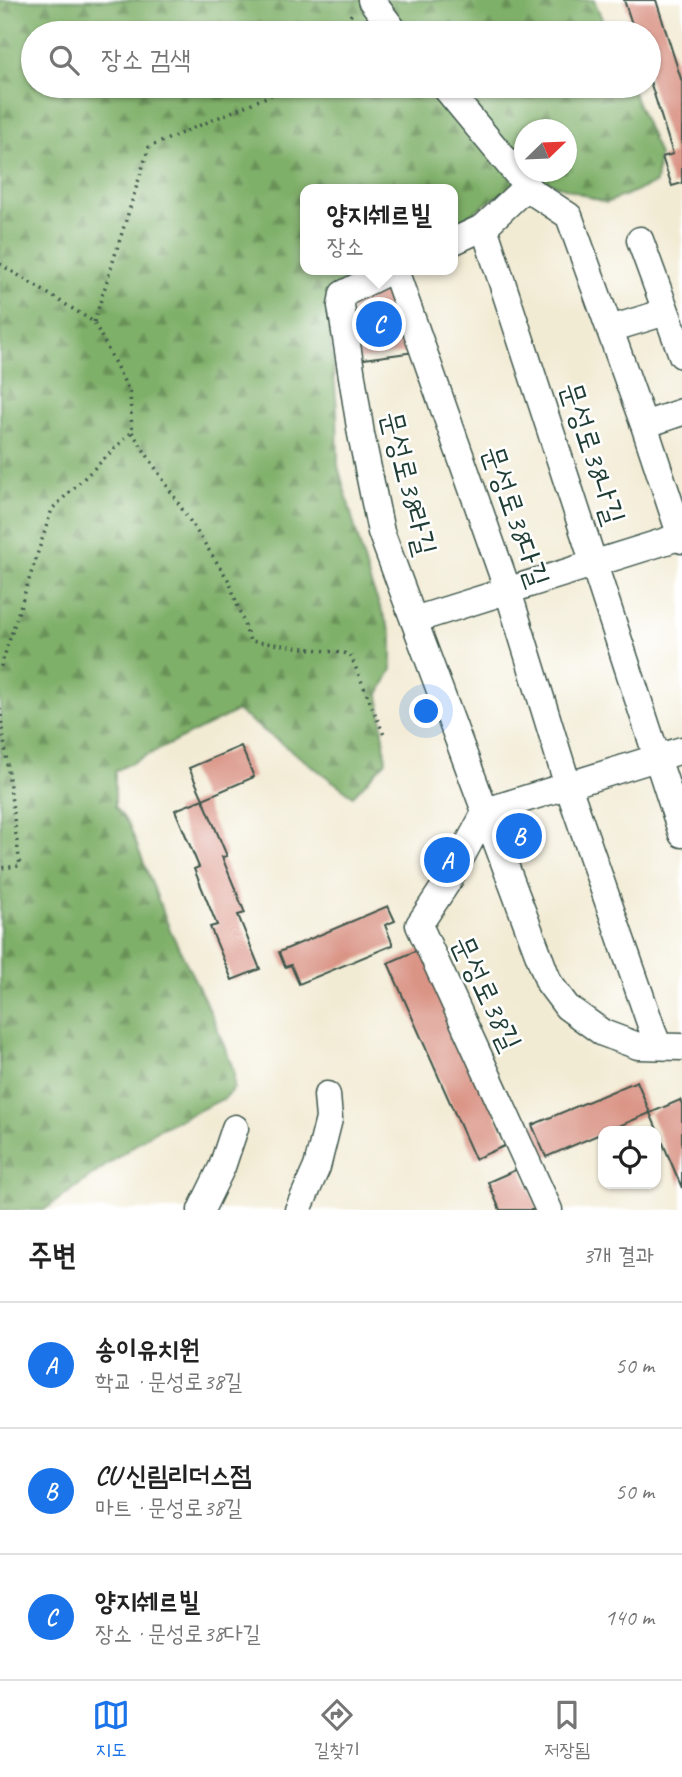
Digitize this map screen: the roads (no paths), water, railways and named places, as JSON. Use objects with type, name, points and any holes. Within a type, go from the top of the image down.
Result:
[{"type":"street","points":[[363,6],[381,21]]},
{"type":"street","points":[[414,620],[682,537],[645,425],[569,216],[531,191],[454,98]]},
{"type":"street","points":[[458,240],[484,227],[527,186]]},
{"type":"street","name":"문성로38나길","points":[[484,227],[594,563],[670,753]]},
{"type":"street","points":[[640,240],[682,355]]},
{"type":"street","name":"문성로38라길","points":[[383,275],[343,294],[341,306],[361,434],[381,532],[486,811]]},
{"type":"street","name":"문성로38다길","points":[[395,275],[508,591],[568,786]]},
{"type":"street","points":[[610,329],[666,312]]},
{"type":"street","points":[[645,425],[682,412]]},
{"type":"street","points":[[486,811],[670,753],[682,834]]},
{"type":"street","name":"문성로38길","points":[[486,811],[549,983],[567,1007],[603,1033],[638,1046],[670,1046],[568,786]]},
{"type":"street","name":"문성로38길","points":[[486,811],[450,878],[419,925],[549,1210]]},
{"type":"street","points":[[298,1210],[317,1167],[329,1119],[327,1095]]},
{"type":"street","points":[[201,1210],[222,1167],[234,1128]]},
{"type":"place","name":"양지쉐르빌","points":[[379,324]]},
{"type":"place","name":"CU 신림리더스점","points":[[519,836]]},
{"type":"place","name":"송이유치원","points":[[447,860]]}]
